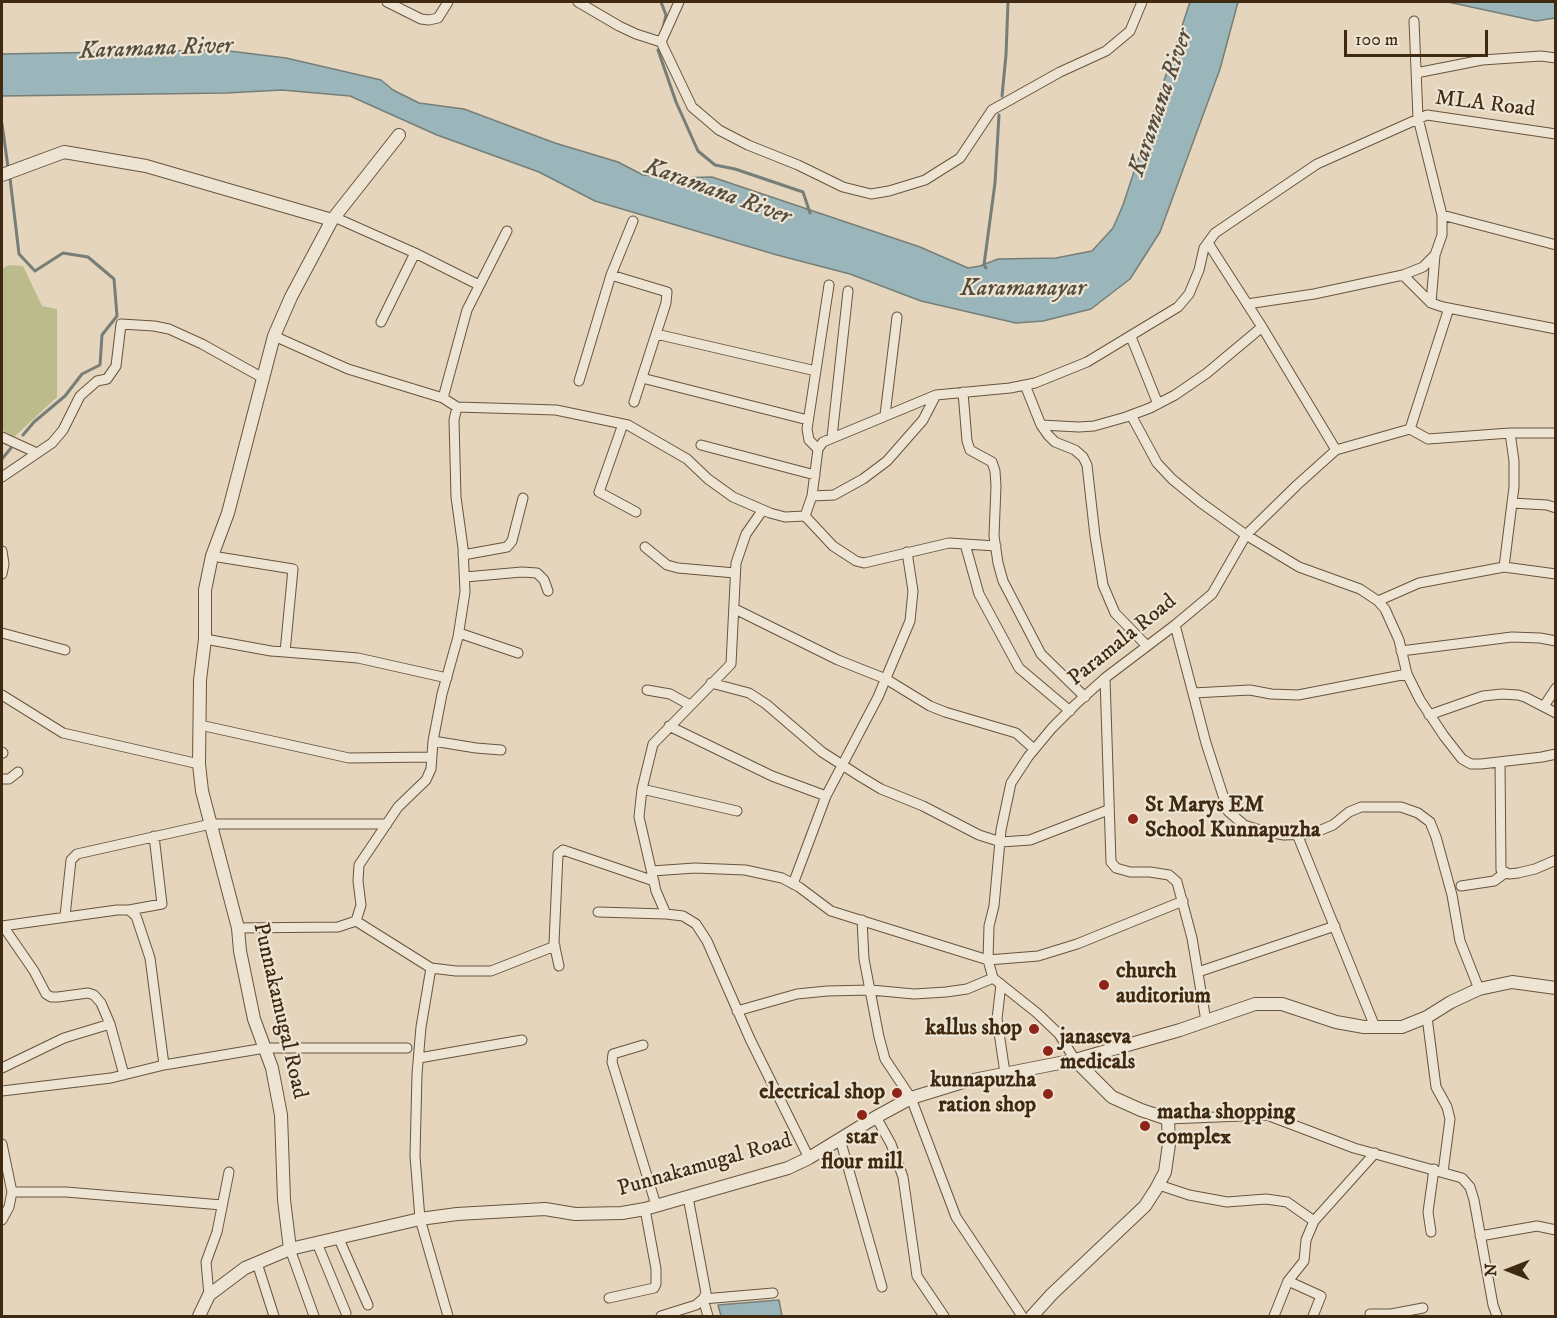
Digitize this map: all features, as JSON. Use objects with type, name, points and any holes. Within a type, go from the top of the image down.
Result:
[{"type":"street","points":[[387,2],[422,19],[429,20],[438,18],[448,2]]},
{"type":"street","points":[[578,2],[618,26],[661,42],[692,107],[719,129],[748,145],[798,165],[843,187],[870,194],[925,180],[960,158],[992,110],[1060,72],[1106,51],[1130,31],[1142,2]]},
{"type":"street","points":[[661,42],[679,2]]},
{"type":"street","points":[[1414,21],[1418,118],[1442,215],[1442,235],[1435,255],[1431,303]]},
{"type":"street","points":[[1416,73],[1482,60],[1541,56],[1556,58]]},
{"type":"street","name":"MLA Road","points":[[1208,243],[1215,233],[1317,164],[1427,115],[1556,134]]},
{"type":"street","name":"Punnakamugal Road","points":[[399,135],[333,219],[291,297],[274,336],[228,513],[212,556],[205,590],[205,639],[200,680],[199,764],[202,791],[238,928],[240,951],[254,1019],[272,1068],[281,1115],[284,1200],[290,1249],[420,1219],[545,1209],[588,1214],[622,1213],[650,1207],[788,1168],[911,1098],[963,1082],[1075,1060],[1206,1022],[1255,1004],[1282,1004],[1336,1022],[1375,1027],[1402,1027],[1427,1017],[1451,1002],[1479,989],[1512,982],[1556,988]]},
{"type":"street","points":[[2,175],[64,152],[146,166],[333,219],[415,253],[478,285]]},
{"type":"street","points":[[1442,215],[1556,244]]},
{"type":"street","points":[[579,381],[611,275],[633,221]]},
{"type":"street","points":[[443,398],[467,310],[507,231]]},
{"type":"street","points":[[805,516],[812,496],[818,450],[824,442],[936,395],[1025,385],[1078,366],[1131,337],[1178,307],[1189,294],[1199,270],[1204,248],[1208,243],[1336,450]]},
{"type":"street","points":[[381,322],[415,253]]},
{"type":"street","points":[[1247,304],[1314,294],[1403,275],[1423,267],[1435,255]]},
{"type":"street","points":[[611,275],[667,292],[657,334],[634,402]]},
{"type":"street","points":[[1403,275],[1431,303],[1556,329]]},
{"type":"street","points":[[818,450],[808,436],[808,420],[830,285]]},
{"type":"street","points":[[832,437],[848,291]]},
{"type":"street","points":[[1449,308],[1410,429],[1428,440],[1556,433]]},
{"type":"street","points":[[885,415],[897,317]]},
{"type":"street","points":[[2,477],[51,443],[63,430],[80,396],[96,381],[107,379],[116,366],[121,324],[169,329],[202,344],[263,378]]},
{"type":"street","points":[[1041,425],[1086,426],[1131,415],[1158,404],[1207,373],[1262,327]]},
{"type":"street","points":[[657,334],[816,371]]},
{"type":"street","points":[[274,336],[348,369],[443,398],[457,407],[556,410],[623,424],[687,459],[708,479],[733,497],[762,511],[785,517],[805,516],[833,546],[856,561],[872,562],[949,543],[996,546]]},
{"type":"street","points":[[1131,337],[1158,404]]},
{"type":"street","points":[[642,378],[808,420]]},
{"type":"street","points":[[1025,385],[1041,425],[1048,435],[1055,442],[1075,450],[1083,457],[1087,465],[1103,585],[1115,613],[1147,646]]},
{"type":"street","points":[[963,392],[967,441],[970,450],[992,462],[994,471],[996,486],[994,536],[1004,581],[1041,654],[1085,697]]},
{"type":"street","points":[[812,496],[834,495],[863,479],[887,461],[923,420],[936,395]]},
{"type":"street","points":[[356,921],[361,905],[359,865],[398,807],[426,780],[430,769],[433,741],[459,633],[465,577],[456,497],[454,420],[457,407]]},
{"type":"street","points":[[1131,415],[1157,463],[1200,502],[1246,535],[1299,567],[1360,589],[1378,601],[1399,639],[1407,674],[1429,715],[1466,762],[1471,764],[1500,762],[1556,754]]},
{"type":"street","points":[[623,424],[599,492],[636,512]]},
{"type":"street","name":"Paramala Road","points":[[997,981],[988,960],[989,926],[994,906],[1002,823],[1011,783],[1034,749],[1105,678],[1212,594],[1246,535],[1336,450],[1410,429]]},
{"type":"street","points":[[1504,567],[1512,503],[1514,461],[1510,434]]},
{"type":"street","points":[[2,437],[37,453]]},
{"type":"street","points":[[700,445],[815,475]]},
{"type":"street","points":[[463,555],[507,547],[512,541],[523,498]]},
{"type":"street","points":[[1512,503],[1547,505],[1556,508]]},
{"type":"street","points":[[666,914],[653,876],[639,817],[642,789],[653,744],[731,664],[736,563],[746,534],[762,511]]},
{"type":"street","points":[[965,544],[979,594],[1019,668],[1070,711]]},
{"type":"street","points":[[645,547],[667,565],[735,573]]},
{"type":"street","points":[[2,551],[4,564],[2,574]]},
{"type":"street","points":[[793,884],[826,796],[886,679],[910,621],[913,591],[907,552]]},
{"type":"street","points":[[212,556],[293,569],[285,652]]},
{"type":"street","points":[[1378,601],[1419,583],[1504,567],[1556,574]]},
{"type":"street","points":[[465,577],[522,572],[537,573],[548,591]]},
{"type":"street","points":[[735,609],[818,651],[886,679],[938,709],[1016,733],[1034,749]]},
{"type":"street","points":[[1175,625],[1206,743],[1228,811],[1244,825],[1263,831],[1297,834],[1305,834],[1334,825],[1349,812],[1361,807],[1401,807],[1418,813],[1430,822],[1436,837],[1452,894],[1461,941],[1479,989]]},
{"type":"street","points":[[2,633],[65,650]]},
{"type":"street","points":[[459,633],[518,653]]},
{"type":"street","points":[[1401,651],[1512,637],[1556,641]]},
{"type":"street","points":[[205,639],[271,651],[358,658],[447,678]]},
{"type":"street","points":[[1193,693],[1250,690],[1271,694],[1298,695],[1407,674]]},
{"type":"street","points":[[1105,678],[1110,862],[1116,868],[1130,872],[1169,875],[1177,882],[1198,972],[1206,1022]]},
{"type":"street","points":[[711,682],[749,693],[822,752],[842,765],[881,789],[923,806],[979,835],[1001,842],[1030,840],[1108,810]]},
{"type":"street","points":[[1544,706],[1556,688]]},
{"type":"street","points":[[647,690],[670,694],[690,705]]},
{"type":"street","points":[[1429,715],[1483,696],[1502,694],[1518,695],[1556,713]]},
{"type":"street","points":[[2,695],[63,733],[199,764]]},
{"type":"street","points":[[200,725],[349,758],[432,757]]},
{"type":"street","points":[[669,726],[772,776],[826,796]]},
{"type":"street","points":[[433,741],[501,750]]},
{"type":"street","points":[[1500,762],[1501,870],[1504,873]]},
{"type":"street","points":[[2,779],[9,779],[18,772]]},
{"type":"street","points":[[642,789],[737,811]]},
{"type":"street","points":[[65,916],[71,860],[77,854],[211,824],[387,824]]},
{"type":"street","points":[[1297,834],[1375,1027]]},
{"type":"street","points":[[124,1075],[110,1024],[101,1003],[94,995],[83,993],[51,997],[46,994],[34,971],[2,926],[162,904],[154,836]]},
{"type":"street","points":[[559,966],[555,946],[555,894],[558,854],[562,850],[653,876],[695,868],[745,870],[782,878],[831,910],[988,960],[1038,956],[1077,944],[1183,901]]},
{"type":"street","points":[[1461,886],[1494,880],[1504,873],[1535,869],[1556,860]]},
{"type":"street","points":[[129,910],[136,916],[150,958],[164,1065]]},
{"type":"street","points":[[598,912],[683,916],[696,924],[707,941],[737,1011],[809,1158]]},
{"type":"street","points":[[862,920],[864,959],[885,1059],[911,1098],[956,1217],[1022,1317]]},
{"type":"street","points":[[238,928],[338,927],[356,921]]},
{"type":"street","points":[[356,921],[430,968],[491,971],[555,946]]},
{"type":"street","points":[[1198,972],[1335,926]]},
{"type":"street","points":[[430,968],[419,1058],[415,1156],[420,1219],[448,1317]]},
{"type":"street","points":[[737,1011],[797,994],[870,990],[914,994],[946,992],[997,981]]},
{"type":"street","points":[[997,981],[1059,1034],[1075,1060],[1112,1097],[1141,1110],[1168,1119],[1267,1115],[1314,1134],[1375,1154],[1462,1178],[1470,1187],[1497,1317]]},
{"type":"street","points":[[997,981],[997,1019],[1005,1073]]},
{"type":"street","points":[[1427,1017],[1436,1087],[1447,1107],[1450,1119],[1428,1212],[1431,1232]]},
{"type":"street","points":[[2,1068],[64,1038],[110,1024]]},
{"type":"street","points":[[419,1058],[522,1040]]},
{"type":"street","points":[[609,1298],[654,1288],[657,1284],[650,1207],[612,1062],[613,1054],[643,1045]]},
{"type":"street","points":[[2,1091],[124,1075],[164,1065],[265,1048],[407,1048]]},
{"type":"street","points":[[876,1117],[891,1144],[903,1177],[917,1276],[944,1317]]},
{"type":"street","points":[[1032,1317],[1052,1294],[1145,1206],[1165,1172],[1169,1144],[1168,1119]]},
{"type":"street","points":[[840,1139],[882,1287]]},
{"type":"street","points":[[2,1144],[12,1192],[9,1207],[2,1220]]},
{"type":"street","points":[[1274,1317],[1288,1281],[1304,1261],[1306,1240],[1314,1221],[1375,1154]]},
{"type":"street","points":[[209,1295],[206,1262],[217,1232],[230,1172]]},
{"type":"street","points":[[2,1187],[10,1180]]},
{"type":"street","points":[[1159,1185],[1189,1195],[1227,1202],[1266,1199],[1287,1202],[1314,1221]]},
{"type":"street","points":[[12,1192],[66,1192],[222,1205]]},
{"type":"street","points":[[661,1317],[696,1305],[706,1293],[688,1197]]},
{"type":"street","points":[[1480,1236],[1537,1226],[1556,1230]]},
{"type":"street","points":[[339,1239],[368,1305]]},
{"type":"street","points":[[317,1243],[346,1313]]},
{"type":"street","points":[[199,1317],[209,1295],[245,1268],[290,1249],[314,1317]]},
{"type":"street","points":[[257,1263],[274,1317]]},
{"type":"street","points":[[1288,1281],[1322,1296],[1313,1317]]},
{"type":"street","points":[[703,1299],[773,1293]]},
{"type":"street","points":[[703,1299],[708,1317]]},
{"type":"street","points":[[1370,1314],[1396,1315],[1423,1308]]},
{"type":"green space","points":[[9,265],[23,266],[42,306],[57,309],[57,397],[14,437],[2,430],[2,269]]},
{"type":"water","name":"Karamanayar","points":[[1190,2],[1238,2],[1220,69],[1160,232],[1130,279],[1091,309],[1043,321],[1016,323],[921,301],[850,274],[777,255],[595,201],[539,172],[437,135],[350,96],[282,90],[2,96],[2,54],[221,50],[286,58],[381,80],[393,90],[419,103],[464,109],[555,143],[618,162],[643,175],[672,178],[712,177],[920,247],[968,268],[998,259],[1056,258],[1092,251],[1113,228],[1123,205]]},
{"type":"water","points":[[1448,2],[1555,2],[1555,18],[1536,21]]},
{"type":"water","points":[[779,1300],[782,1316],[721,1316],[718,1305]]},
{"type":"waterway","points":[[661,2],[666,15],[663,28]]},
{"type":"waterway","points":[[1002,96],[1008,2]]},
{"type":"waterway","name":"Karamana River","points":[[658,50],[676,102],[698,151],[715,165],[735,169],[803,192],[810,213]]},
{"type":"waterway","points":[[986,268],[984,265],[995,183],[999,115]]},
{"type":"waterway","points":[[2,124],[8,167]]},
{"type":"waterway","points":[[10,178],[19,254],[35,271],[63,253],[88,257],[114,279],[117,316],[102,335],[100,365],[82,374],[65,396],[34,422],[23,435]]},
{"type":"waterway","points":[[2,459],[11,448]]},
{"type":"place","name":"St Marys EM School Kunnapuzha","points":[[1133,819]]},
{"type":"place","name":"church auditorium","points":[[1104,985]]},
{"type":"place","name":"kallus shop","points":[[1034,1029]]},
{"type":"place","name":"janaseva medicals","points":[[1048,1051]]},
{"type":"place","name":"electrical shop","points":[[897,1093]]},
{"type":"place","name":"kunnapuzha ration shop","points":[[1048,1094]]},
{"type":"place","name":"star flour mill","points":[[862,1115]]},
{"type":"place","name":"matha shopping complex","points":[[1145,1126]]}]
